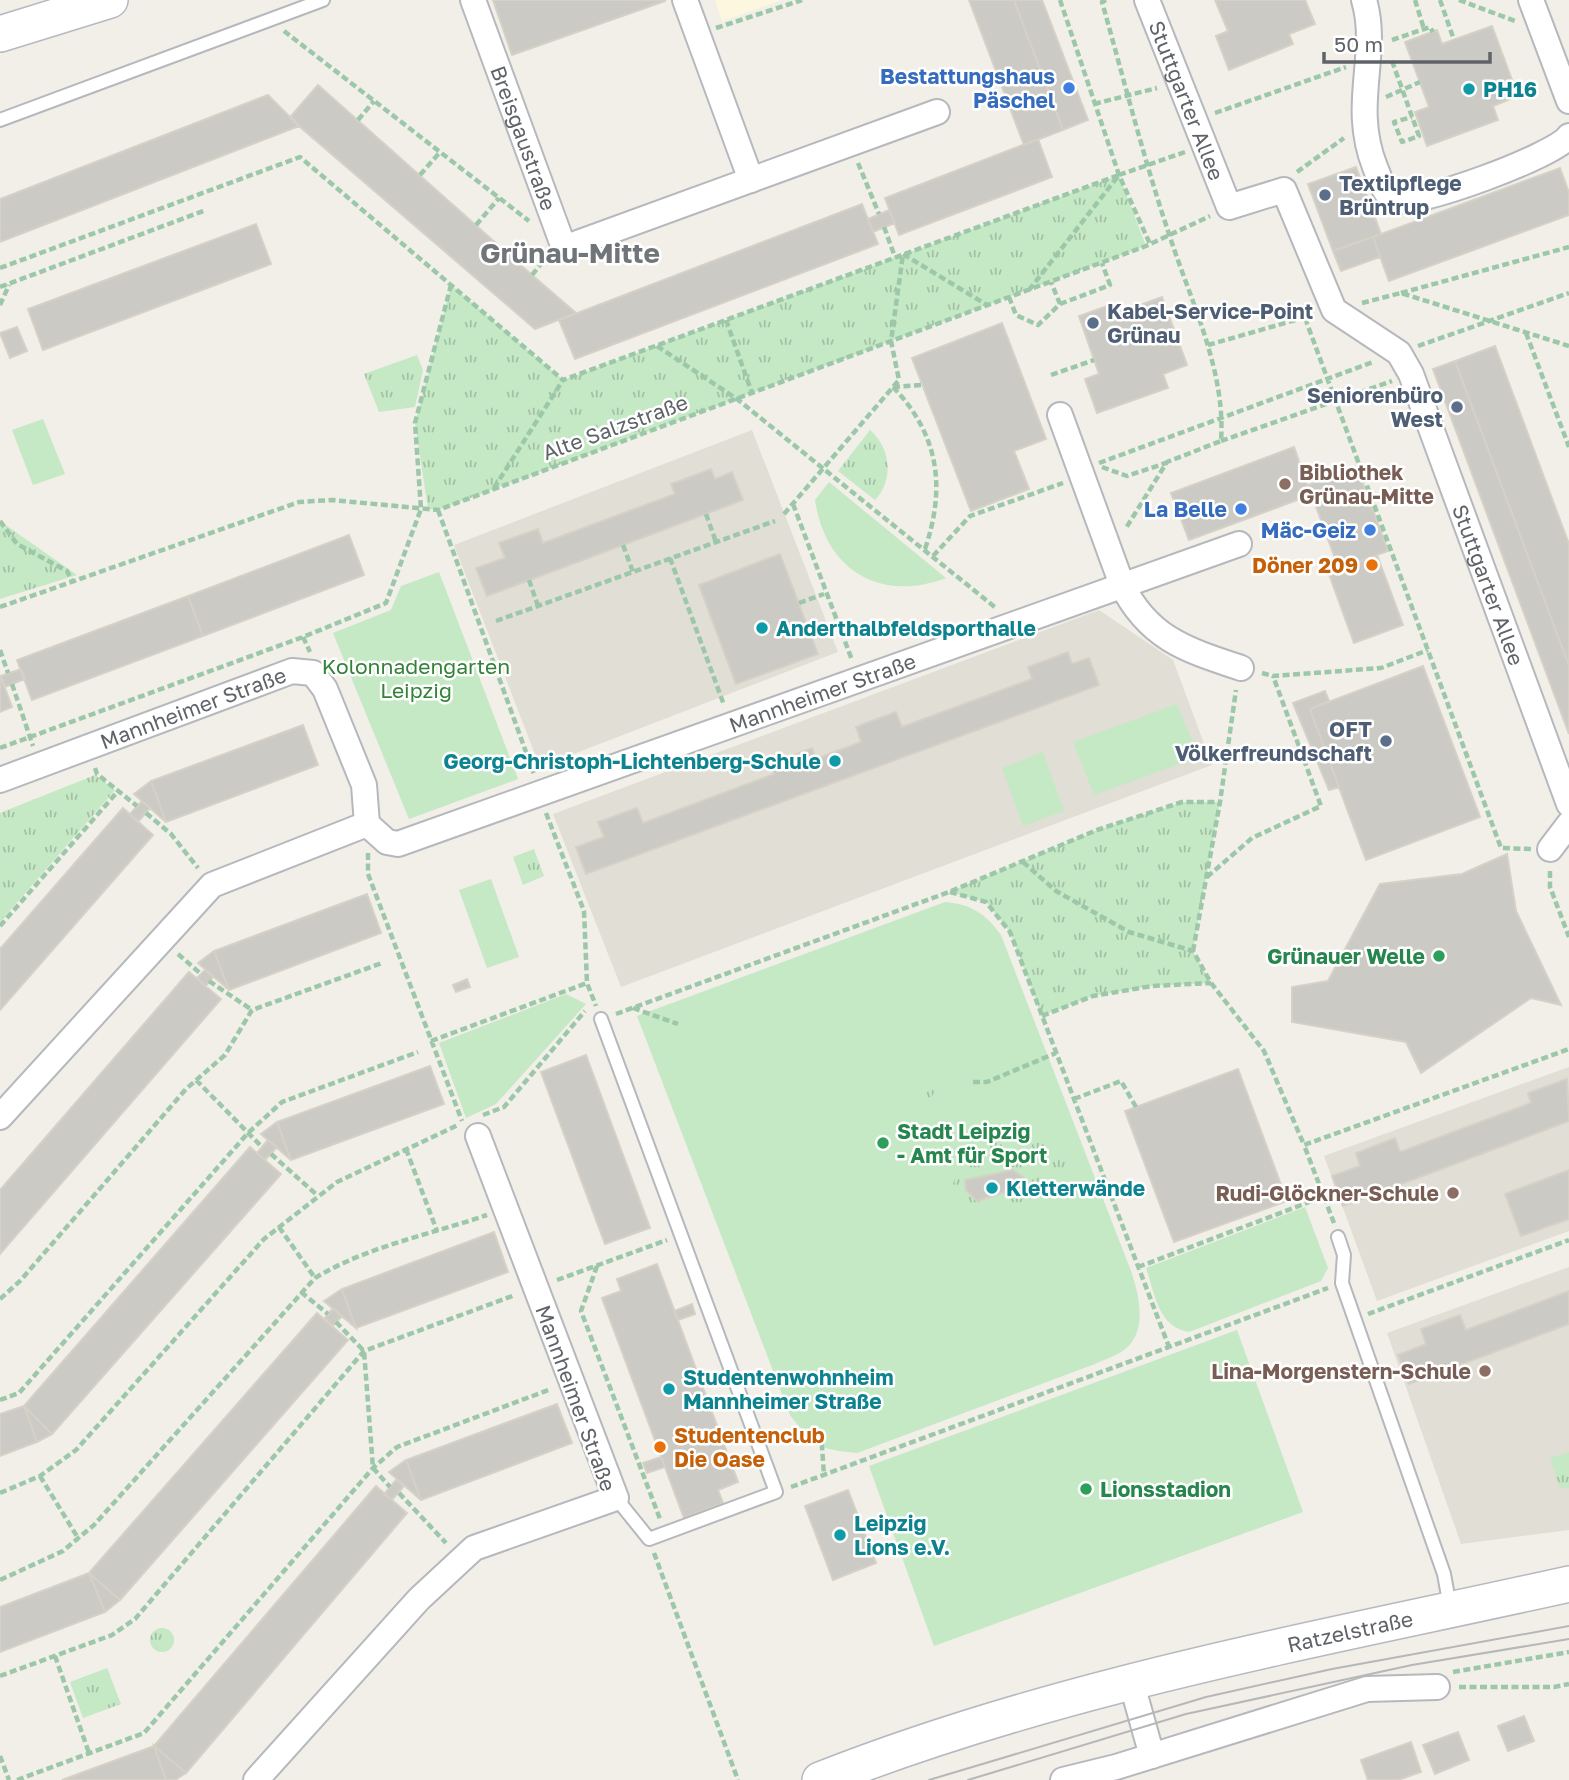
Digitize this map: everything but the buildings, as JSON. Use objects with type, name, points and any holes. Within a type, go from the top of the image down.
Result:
[{"type":"main road","points":[[0,34],[110,0]]},
{"type":"main road","name":"Ratzelstraße","points":[[820,1780],[1020,1713],[1131,1681],[1569,1584]]},
{"type":"street","name":"Breisgaustraße","points":[[473,0],[564,248]]},
{"type":"street","points":[[685,0],[751,180]]},
{"type":"street","name":"Stuttgarter Allee","points":[[1147,0],[1228,207],[1284,190]]},
{"type":"street","points":[[1364,0],[1364,130],[1369,153],[1386,192],[1394,200],[1404,202],[1425,198],[1539,157],[1560,147],[1569,136]]},
{"type":"street","points":[[1531,0],[1569,102]]},
{"type":"street","points":[[564,248],[937,111]]},
{"type":"street","points":[[1284,190],[1334,310]]},
{"type":"street","name":"Stuttgarter Allee","points":[[1334,310],[1399,352],[1411,374],[1569,804]]},
{"type":"street","points":[[1060,415],[1122,585],[1135,612],[1157,632],[1207,657],[1241,668]]},
{"type":"street","name":"Mannheimer Straße","points":[[0,780],[292,671],[313,673],[325,689],[364,785],[367,824],[387,842],[398,844],[1014,622],[1239,544]]},
{"type":"street","points":[[0,1117],[212,885],[367,824]]},
{"type":"street","points":[[1550,849],[1569,824]]},
{"type":"street","name":"Mannheimer Straße","points":[[256,1780],[419,1599],[474,1548],[616,1497],[526,1291],[506,1208],[470,1130]]},
{"type":"street","points":[[1131,1681],[1152,1756]]},
{"type":"street","points":[[1063,1780],[1152,1756],[1367,1689],[1437,1687]]},
{"type":"lane","points":[[0,120],[323,0]]},
{"type":"lane","points":[[601,1019],[776,1492],[649,1539],[616,1497]]},
{"type":"lane","points":[[1338,1237],[1344,1255],[1342,1283],[1444,1574],[1451,1610]]},
{"type":"path","points":[[697,34],[802,0]]},
{"type":"path","points":[[1060,0],[1119,175],[1150,244]]},
{"type":"path","points":[[1106,0],[1102,2],[1169,235],[1208,345],[1223,416],[1221,441]]},
{"type":"path","points":[[1415,0],[1424,29]]},
{"type":"path","points":[[1440,0],[1454,40]]},
{"type":"path","points":[[270,20],[564,248]]},
{"type":"path","points":[[1194,120],[1348,66],[1385,42],[1430,27],[1433,32]]},
{"type":"path","points":[[1390,55],[1419,136],[1402,142],[1394,122],[1412,117]]},
{"type":"path","points":[[1094,104],[1179,82]]},
{"type":"path","points":[[1363,104],[1420,82]]},
{"type":"path","points":[[358,120],[374,101]]},
{"type":"path","points":[[1284,190],[1298,170],[1349,134],[1364,130]]},
{"type":"path","points":[[850,144],[879,214]]},
{"type":"path","points":[[1119,175],[1204,145]]},
{"type":"path","points":[[420,175],[440,152]]},
{"type":"path","points":[[476,225],[499,198]]},
{"type":"path","name":"Alte Salzstraße","points":[[0,607],[299,502],[332,500],[438,510],[1102,263],[1150,244],[1228,207]]},
{"type":"path","points":[[0,287],[206,210]]},
{"type":"path","points":[[884,227],[895,257]]},
{"type":"path","points":[[1208,345],[1569,247]]},
{"type":"path","points":[[784,514],[899,380],[891,341],[903,254],[987,305]]},
{"type":"path","points":[[1009,297],[1016,315],[1038,325],[1060,304],[1111,285],[1102,263]]},
{"type":"path","points":[[1051,282],[1060,304]]},
{"type":"path","points":[[0,305],[9,284]]},
{"type":"path","points":[[0,748],[303,637],[386,603],[421,509],[415,423],[451,285]]},
{"type":"path","points":[[1401,293],[1569,346]]},
{"type":"path","points":[[1411,374],[1127,476],[1096,464],[1399,352],[1493,322],[1569,293]]},
{"type":"path","points":[[1305,318],[1502,848],[1550,849],[1550,887],[1569,937]]},
{"type":"path","points":[[726,320],[752,393]]},
{"type":"path","points":[[1526,332],[1569,447]]},
{"type":"path","points":[[657,345],[737,398],[1014,622]]},
{"type":"path","points":[[1051,375],[1094,360]]},
{"type":"path","points":[[493,490],[563,380]]},
{"type":"path","points":[[892,387],[922,385]]},
{"type":"path","points":[[892,387],[912,407],[929,439],[936,467],[936,502],[925,550]]},
{"type":"path","points":[[1106,542],[1121,537],[1167,462]]},
{"type":"path","points":[[933,556],[970,516],[1082,476]]},
{"type":"path","points":[[793,503],[825,594],[860,678]]},
{"type":"path","points":[[438,510],[538,794],[584,911],[587,983],[601,1019],[949,892],[1097,830],[1182,802],[1220,802]]},
{"type":"path","points":[[706,514],[716,542]]},
{"type":"path","points":[[0,521],[17,544],[67,572],[72,581]]},
{"type":"path","points":[[496,621],[775,521]]},
{"type":"path","points":[[623,545],[633,572]]},
{"type":"path","points":[[670,558],[732,725]]},
{"type":"path","points":[[529,580],[538,606]]},
{"type":"path","points":[[799,603],[825,594]]},
{"type":"path","points":[[0,650],[8,673]]},
{"type":"path","points":[[1338,1237],[1325,1196],[1264,1051],[1211,983],[1193,951],[1241,668],[1273,676],[1381,668],[1428,650]]},
{"type":"path","points":[[1206,878],[1252,838],[1321,806],[1273,676]]},
{"type":"path","points":[[12,684],[40,765]]},
{"type":"path","points":[[88,747],[97,774],[137,806]]},
{"type":"path","points":[[0,926],[119,790]]},
{"type":"path","points":[[146,813],[171,835],[212,885]]},
{"type":"path","points":[[0,1493],[40,1476],[76,1450],[99,1428],[279,1227],[317,1195],[337,1181],[405,1149],[470,1130],[431,1041],[368,874],[367,824]]},
{"type":"path","points":[[1023,862],[1056,891],[1129,932],[1193,951]]},
{"type":"path","points":[[949,892],[986,902],[1010,932],[1169,1347]]},
{"type":"path","points":[[162,940],[201,974]]},
{"type":"path","points":[[0,1299],[20,1281],[196,1080],[225,1055],[252,1010],[382,963]]},
{"type":"path","points":[[209,981],[252,1010]]},
{"type":"path","points":[[431,1041],[587,983]]},
{"type":"path","points":[[1042,1016],[1093,996],[1152,985],[1211,983]]},
{"type":"path","points":[[503,1107],[594,1000]]},
{"type":"path","points":[[632,1008],[678,1024]]},
{"type":"path","points":[[1304,1145],[1569,1049]]},
{"type":"path","points":[[0,1401],[19,1393],[248,1133],[282,1102],[418,1052]]},
{"type":"path","points":[[973,1082],[987,1082],[1056,1053]]},
{"type":"path","points":[[196,1080],[262,1147]]},
{"type":"path","points":[[1074,1100],[1121,1081],[1136,1107]]},
{"type":"path","points":[[405,1149],[437,1231]]},
{"type":"path","points":[[271,1154],[317,1195]]},
{"type":"path","points":[[1138,1267],[1325,1196]]},
{"type":"path","points":[[0,1580],[62,1552],[94,1525],[315,1278],[338,1264],[422,1233],[437,1231],[506,1208]]},
{"type":"path","points":[[279,1227],[315,1278]]},
{"type":"path","points":[[0,1676],[112,1635],[135,1619],[364,1351],[681,1235]]},
{"type":"path","points":[[1354,1319],[1569,1240]]},
{"type":"path","points":[[597,1266],[581,1311],[666,1533]]},
{"type":"path","points":[[776,1492],[1342,1283]]},
{"type":"path","points":[[301,1292],[328,1314]]},
{"type":"path","points":[[337,1322],[364,1351],[373,1468],[390,1487]]},
{"type":"path","points":[[16,1780],[144,1733],[373,1468],[397,1447],[551,1389]]},
{"type":"path","points":[[821,1433],[824,1475]]},
{"type":"path","points":[[40,1476],[78,1538]]},
{"type":"path","points":[[399,1493],[461,1560]]},
{"type":"path","points":[[649,1539],[738,1780]]},
{"type":"path","points":[[1437,1687],[1455,1671],[1569,1652]]},
{"type":"path","points":[[55,1656],[89,1753]]},
{"type":"path","points":[[1437,1687],[1554,1687],[1569,1684]]},
{"type":"path","points":[[0,1756],[9,1780]]},
{"type":"shaded area","points":[[715,0],[782,0],[722,21]]},
{"type":"shaded area","points":[[752,430],[838,652],[540,767],[454,545]]},
{"type":"shaded area","points":[[1099,610],[1173,660],[1212,765],[621,987],[553,814]]},
{"type":"shaded area","name":"Rudi-Glöckner-Schule","points":[[1569,1067],[1569,1231],[1377,1301],[1324,1156]]},
{"type":"shaded area","name":"Lina-Morgenstern-Schule","points":[[1569,1267],[1569,1530],[1461,1544],[1387,1333]]},
{"type":"green space","points":[[1119,175],[1146,246],[438,510],[428,509],[415,423],[451,285],[563,380]]},
{"type":"green space","points":[[417,355],[423,370],[415,407],[379,412],[364,374]]},
{"type":"green space","points":[[43,419],[65,474],[33,485],[12,430]]},
{"type":"green space","points":[[870,430],[882,446],[888,464],[885,483],[875,500],[838,471]]},
{"type":"green space","points":[[829,482],[946,578],[922,585],[878,583],[860,575],[843,562],[830,545],[815,500]]},
{"type":"green space","points":[[0,521],[77,575],[0,599]]},
{"type":"green space","name":"Kolonnadengarten Leipzig","points":[[439,572],[518,779],[409,819],[333,633],[391,610],[401,586]]},
{"type":"green space","points":[[1177,704],[1199,757],[1094,795],[1073,742]]},
{"type":"green space","points":[[1043,752],[1064,811],[1023,826],[1002,768]]},
{"type":"green space","points":[[95,775],[115,790],[0,922],[0,813]]},
{"type":"green space","points":[[1182,802],[1220,802],[1193,951],[1211,983],[1152,986],[1093,996],[1042,1016],[1010,932],[986,902],[949,892],[1097,830]]},
{"type":"green space","points":[[534,849],[544,876],[523,885],[513,857]]},
{"type":"green space","points":[[491,879],[519,957],[487,968],[459,890]]},
{"type":"green space","name":"Stadt Leipzig - Amt für Sport","points":[[945,902],[977,911],[990,921],[1001,935],[1131,1271],[1139,1301],[1137,1332],[1125,1349],[1095,1364],[857,1453],[833,1450],[811,1440],[790,1415],[637,1016]]},
{"type":"green space","points":[[566,994],[586,1004],[496,1104],[466,1118],[439,1043]]},
{"type":"green space","points":[[940,1079],[930,1101],[944,1112],[940,1116],[923,1105],[903,1109],[902,1104],[906,1103],[904,1085]]},
{"type":"green space","points":[[1010,1138],[1062,1145],[1072,1172],[1017,1204],[993,1210],[973,1206],[953,1184],[957,1173],[975,1153]]},
{"type":"green space","points":[[1305,1207],[1328,1268],[1321,1281],[1189,1332],[1170,1324],[1159,1308],[1146,1268]]},
{"type":"green space","name":"Lionsstadion","points":[[1237,1330],[1303,1512],[934,1646],[869,1466]]},
{"type":"green space","points":[[1569,1452],[1569,1488],[1560,1488],[1550,1458]]},
{"type":"green space","points":[[162,1628],[173,1635],[174,1640],[167,1651],[162,1652],[151,1645],[150,1640],[157,1629]]},
{"type":"green space","points":[[107,1668],[121,1704],[83,1718],[70,1682]]},
{"type":"tram line","points":[[929,1780],[1206,1697],[1332,1669],[1569,1626]]},
{"type":"tram line","points":[[968,1780],[1186,1714],[1412,1665],[1569,1639]]},
{"type":"place","name":"Bestattungshaus Päschel","points":[[1069,88]]},
{"type":"place","name":"PH16","points":[[1469,89]]},
{"type":"place","name":"Textilpflege Brüntrup","points":[[1325,195]]},
{"type":"place","name":"Kabel-Service-Point Grünau","points":[[1093,323]]},
{"type":"place","name":"Seniorenbüro West","points":[[1457,407]]},
{"type":"place","name":"Bibliothek Grünau-Mitte","points":[[1285,484]]},
{"type":"place","name":"La Belle","points":[[1241,509]]},
{"type":"place","name":"Mäc-Geiz","points":[[1370,530]]},
{"type":"place","name":"Döner 209","points":[[1372,565]]},
{"type":"place","name":"Anderthalbfeldsporthalle","points":[[762,628]]},
{"type":"place","name":"OFT Völkerfreundschaft","points":[[1386,741]]},
{"type":"place","name":"Georg-Christoph-Lichtenberg-Schule","points":[[835,761]]},
{"type":"place","name":"Grünauer Welle","points":[[1439,956]]},
{"type":"place","name":"Stadt Leipzig - Amt für Sport","points":[[883,1143]]},
{"type":"place","name":"Kletterwände","points":[[992,1188]]},
{"type":"place","name":"Rudi-Glöckner-Schule","points":[[1453,1193]]},
{"type":"place","name":"Lina-Morgenstern-Schule","points":[[1485,1371]]},
{"type":"place","name":"Studentenwohnheim Mannheimer Straße","points":[[669,1389]]},
{"type":"place","name":"Studentenclub Die Oase","points":[[660,1447]]},
{"type":"place","name":"Lionsstadion","points":[[1086,1489]]},
{"type":"place","name":"Leipzig Lions e.V.","points":[[840,1535]]},
{"type":"district","name":"Grünau-Mitte","points":[[570,252]]}]
